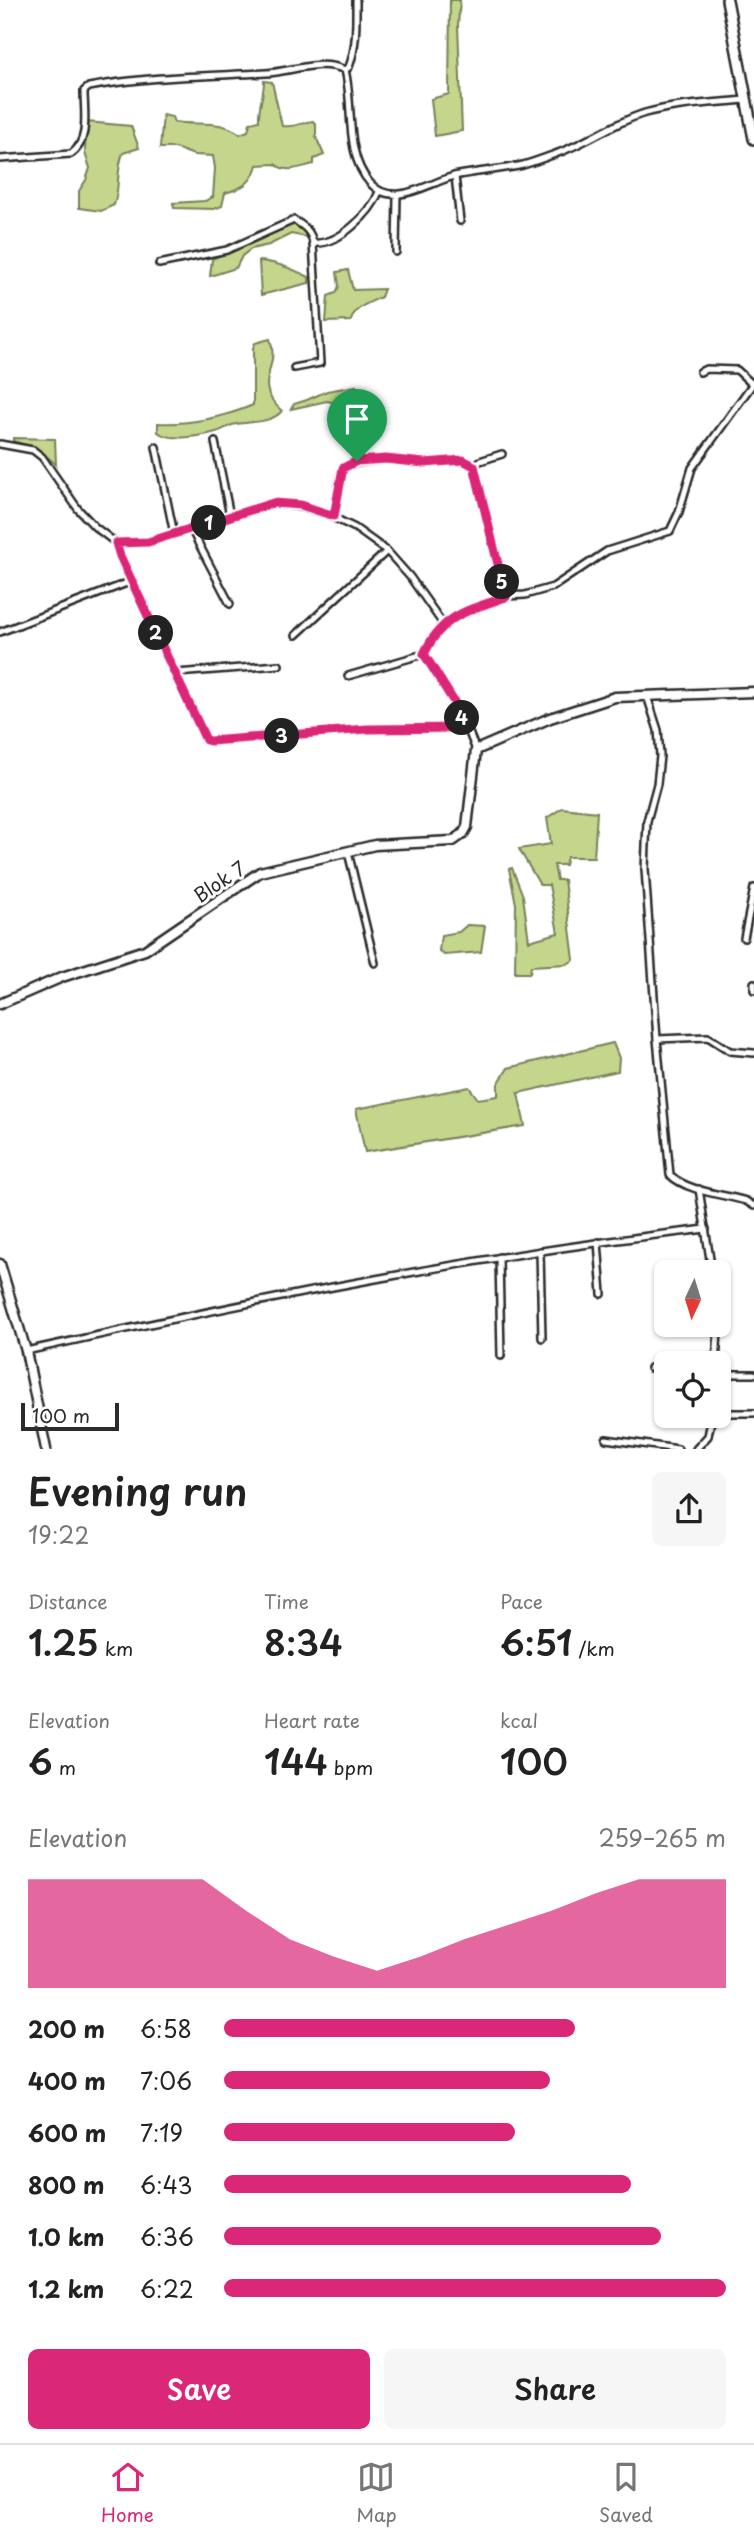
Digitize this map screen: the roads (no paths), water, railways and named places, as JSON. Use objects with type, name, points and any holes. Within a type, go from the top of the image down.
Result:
[{"type":"main road","points":[[727,0],[754,139]]},
{"type":"street","points":[[345,70],[349,68],[353,57],[356,0]]},
{"type":"street","points":[[0,159],[71,154],[78,149],[83,141],[85,91],[89,87],[189,76],[286,72],[316,65],[337,66],[345,70]]},
{"type":"street","points":[[345,70],[356,153],[368,182],[379,192],[397,195],[407,194],[455,176],[524,165],[559,153],[645,113],[671,107],[747,100]]},
{"type":"street","points":[[455,176],[460,220]]},
{"type":"street","points":[[313,243],[332,242],[345,233],[376,199],[379,192]]},
{"type":"street","points":[[396,253],[397,195]]},
{"type":"street","points":[[159,264],[227,250],[294,220],[304,226],[312,235],[313,243],[320,363],[294,368]]},
{"type":"street","points":[[348,676],[424,654],[443,624],[474,608],[506,597],[552,587],[607,551],[670,531],[679,512],[692,468],[753,383],[737,370],[706,369],[700,372]]},
{"type":"street","points":[[215,442],[230,516]]},
{"type":"street","points":[[0,444],[33,450],[43,457],[78,509],[116,543],[206,740],[367,729],[466,728]]},
{"type":"street","points":[[156,447],[174,534]]},
{"type":"street","points":[[474,466],[480,461],[502,454]]},
{"type":"street","points":[[334,516],[341,472],[349,464],[386,459],[424,463],[463,460],[474,466],[506,597]]},
{"type":"street","points":[[116,543],[135,544],[273,503],[301,505],[334,516],[387,551],[410,577],[443,624]]},
{"type":"street","points":[[191,529],[230,604]]},
{"type":"street","points":[[296,635],[387,551]]},
{"type":"street","points":[[0,632],[132,582]]},
{"type":"street","points":[[424,654],[461,713],[476,750],[550,718],[615,697],[754,692]]},
{"type":"street","points":[[176,673],[279,665]]},
{"type":"street","points":[[648,696],[658,730],[660,756],[657,784],[647,821],[646,869],[657,1039],[670,1175],[676,1181],[754,1206]]},
{"type":"street","name":"Blok 7","points":[[0,1004],[62,977],[145,950],[260,872],[400,843],[453,841],[463,834],[467,827],[476,750]]},
{"type":"street","points":[[348,852],[375,963]]},
{"type":"street","points":[[744,938],[751,914],[754,888]]},
{"type":"street","points":[[754,983],[754,990]]},
{"type":"street","points":[[657,1039],[708,1037],[730,1051],[754,1053]]},
{"type":"street","points":[[699,1189],[710,1260]]},
{"type":"street","points":[[26,1351],[428,1268],[598,1242],[706,1229]]},
{"type":"street","points":[[598,1242],[603,1294]]},
{"type":"street","points":[[540,1251],[542,1338]]},
{"type":"street","points":[[499,1257],[501,1356]]},
{"type":"street","points":[[0,1264],[26,1351],[46,1449]]},
{"type":"street","points":[[650,1368],[654,1368]]},
{"type":"street","points":[[731,1374],[754,1374]]},
{"type":"street","points":[[731,1413],[754,1413]]},
{"type":"street","points":[[696,1449],[708,1436],[710,1428]]},
{"type":"street","points":[[606,1439],[678,1449]]}]
